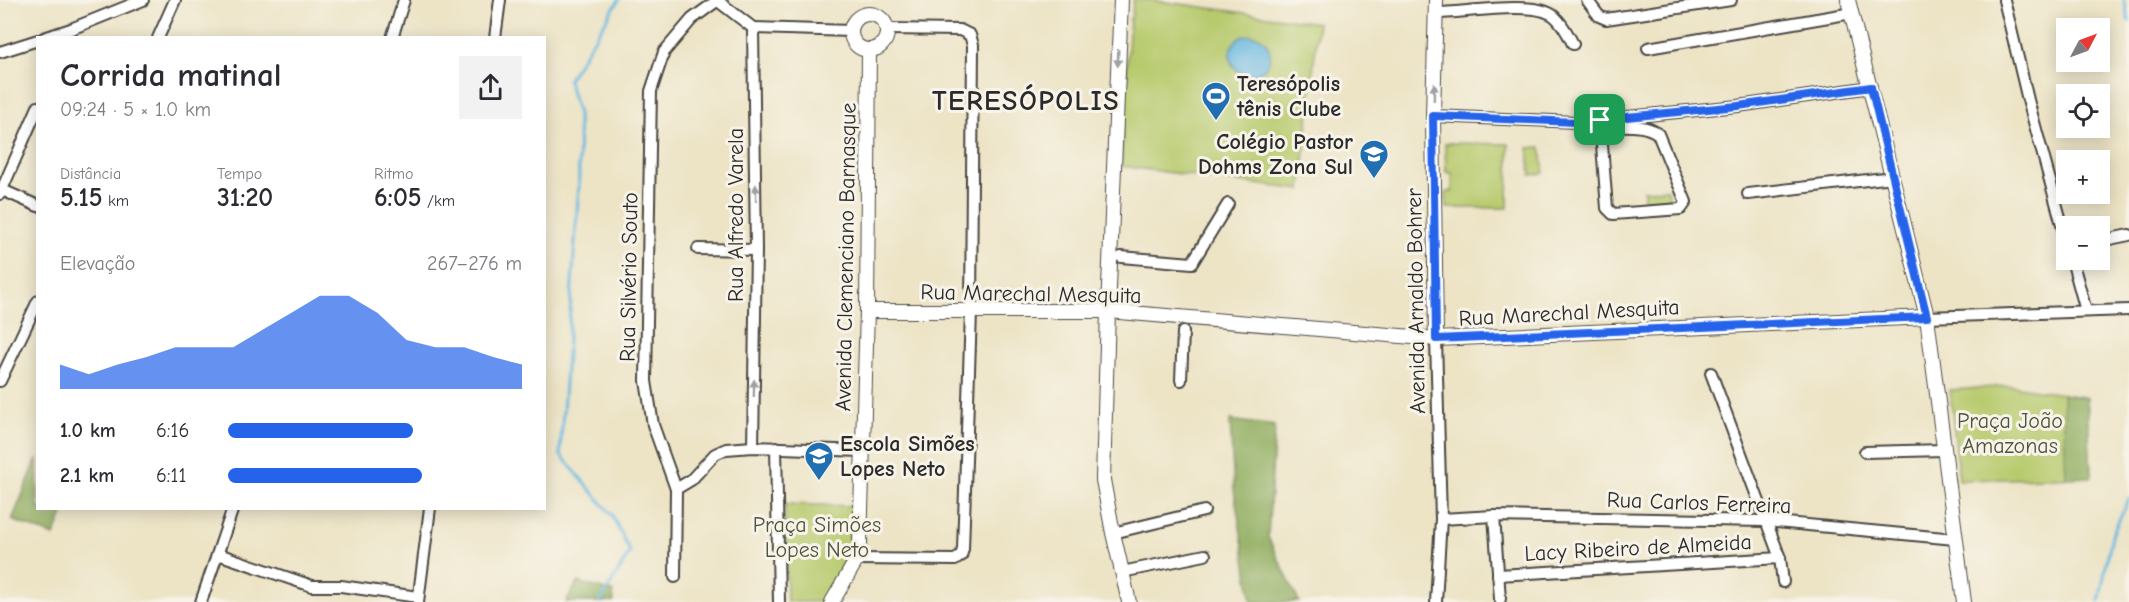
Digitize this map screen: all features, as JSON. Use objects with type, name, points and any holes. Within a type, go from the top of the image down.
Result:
[{"type":"street","points":[[54,36],[69,33],[143,0]]},
{"type":"street","points":[[159,36],[175,0]]},
{"type":"street","points":[[393,36],[404,0]]},
{"type":"street","points":[[495,36],[500,0]]},
{"type":"street","points":[[1121,0],[1103,480],[1130,602]]},
{"type":"street","points":[[1587,0],[1599,16],[1606,19],[1731,0]]},
{"type":"street","points":[[2004,0],[2060,216]]},
{"type":"street","points":[[718,1],[753,28],[851,31]]},
{"type":"street","name":"Rua Silvério Souto","points":[[675,577],[675,489],[653,426],[646,381],[651,91],[664,52],[692,19],[718,1]]},
{"type":"street","points":[[873,7],[887,29],[885,39],[879,47],[869,50],[860,47],[853,40],[851,31],[858,18],[873,7]]},
{"type":"street","points":[[1436,7],[1539,10],[1552,14],[1573,44]]},
{"type":"street","name":"Avenida Arnaldo Bohrer","points":[[1436,7],[1433,116],[1441,519],[1436,602]]},
{"type":"street","points":[[1648,48],[1850,7],[1927,317],[1964,602]]},
{"type":"street","name":"Rua Alfredo Varela","points":[[753,28],[756,250],[753,447]]},
{"type":"street","points":[[857,559],[955,560],[961,556],[963,549],[971,312],[973,45],[970,35],[960,30],[887,29]]},
{"type":"street","points":[[0,52],[36,41]]},
{"type":"street","name":"Avenida Clemenciano Barnasque","points":[[832,602],[857,559],[860,544],[867,311],[869,50]]},
{"type":"street","points":[[1601,123],[1871,87]]},
{"type":"street","points":[[36,112],[1,191],[36,205]]},
{"type":"street","points":[[1433,116],[1601,123],[1645,127],[1658,134],[1686,202],[1681,209],[1613,214],[1607,208],[1601,123]]},
{"type":"street","points":[[1748,194],[1893,177]]},
{"type":"street","points":[[1121,257],[1192,263],[1228,204]]},
{"type":"street","points":[[2110,239],[2129,234]]},
{"type":"street","points":[[698,249],[756,250]]},
{"type":"street","points":[[2075,270],[2086,311]]},
{"type":"street","points":[[0,381],[36,305]]},
{"type":"street","name":"Rua Marechal Mesquita","points":[[867,311],[1108,311],[1436,339],[2129,310]]},
{"type":"street","points":[[1181,380],[1183,332]]},
{"type":"street","points":[[1712,373],[1780,558],[1783,582]]},
{"type":"street","points":[[675,489],[691,480],[714,454],[726,449],[776,447],[863,451]]},
{"type":"street","points":[[776,447],[779,602]]},
{"type":"street","points":[[1864,452],[1944,450]]},
{"type":"street","points":[[201,602],[232,510]]},
{"type":"street","points":[[218,554],[312,586],[341,586],[418,600],[430,510]]},
{"type":"street","points":[[1113,533],[1204,511]]},
{"type":"street","points":[[1494,516],[1500,599]]},
{"type":"street","name":"Rua Carlos Ferreira","points":[[1441,519],[1494,516],[1765,521],[1955,539]]},
{"type":"street","points":[[1122,572],[1205,555]]},
{"type":"street","name":"Lacy Ribeiro de Almeida","points":[[1498,575],[1780,558]]},
{"type":"green space","name":"Teresópolis tênis Clube","points":[[1133,0],[1151,0],[1318,23],[1301,190],[1121,166]]},
{"type":"green space","points":[[1445,143],[1509,144],[1508,208],[1447,208],[1446,192],[1452,192],[1452,173],[1446,172]]},
{"type":"green space","points":[[1541,147],[1544,173],[1531,175],[1528,148]]},
{"type":"green space","points":[[1668,189],[1670,201],[1644,204],[1644,190]]},
{"type":"green space","name":"Praça João Amazonas","points":[[2012,386],[2087,398],[2091,477],[1959,480],[1950,390]]},
{"type":"green space","points":[[2063,394],[2087,398],[2091,477],[2066,478]]},
{"type":"green space","points":[[1230,420],[1275,426],[1268,537],[1299,602],[1252,602],[1234,490]]},
{"type":"green space","points":[[36,461],[36,510],[65,510],[54,536],[12,520]]},
{"type":"green space","name":"Praça Simões Lopes Neto","points":[[785,504],[851,506],[850,550],[823,602],[787,602]]},
{"type":"green space","points":[[578,582],[613,592],[614,602],[566,602]]},
{"type":"water","points":[[1250,35],[1264,41],[1270,55],[1264,69],[1250,75],[1236,69],[1230,55],[1236,41]]},
{"type":"waterway","points":[[600,602],[630,552],[612,515],[560,454],[579,185],[578,114],[568,80],[619,0]]},
{"type":"waterway","points":[[2124,0],[2129,21]]},
{"type":"waterway","points":[[2099,602],[2112,535],[2129,499]]},
{"type":"place","name":"Teresópolis tênis Clube","points":[[1216,122]]},
{"type":"place","name":"Colégio Pastor Dohms Zona Sul","points":[[1374,180]]},
{"type":"place","name":"Escola Simões Lopes Neto","points":[[819,482]]},
{"type":"district","name":"TERESÓPOLIS","points":[[1026,100]]},
{"type":"route","points":[[1871,87],[1927,317],[1436,339],[1433,116],[1576,122],[1600,120],[1738,106],[1871,87]]}]
